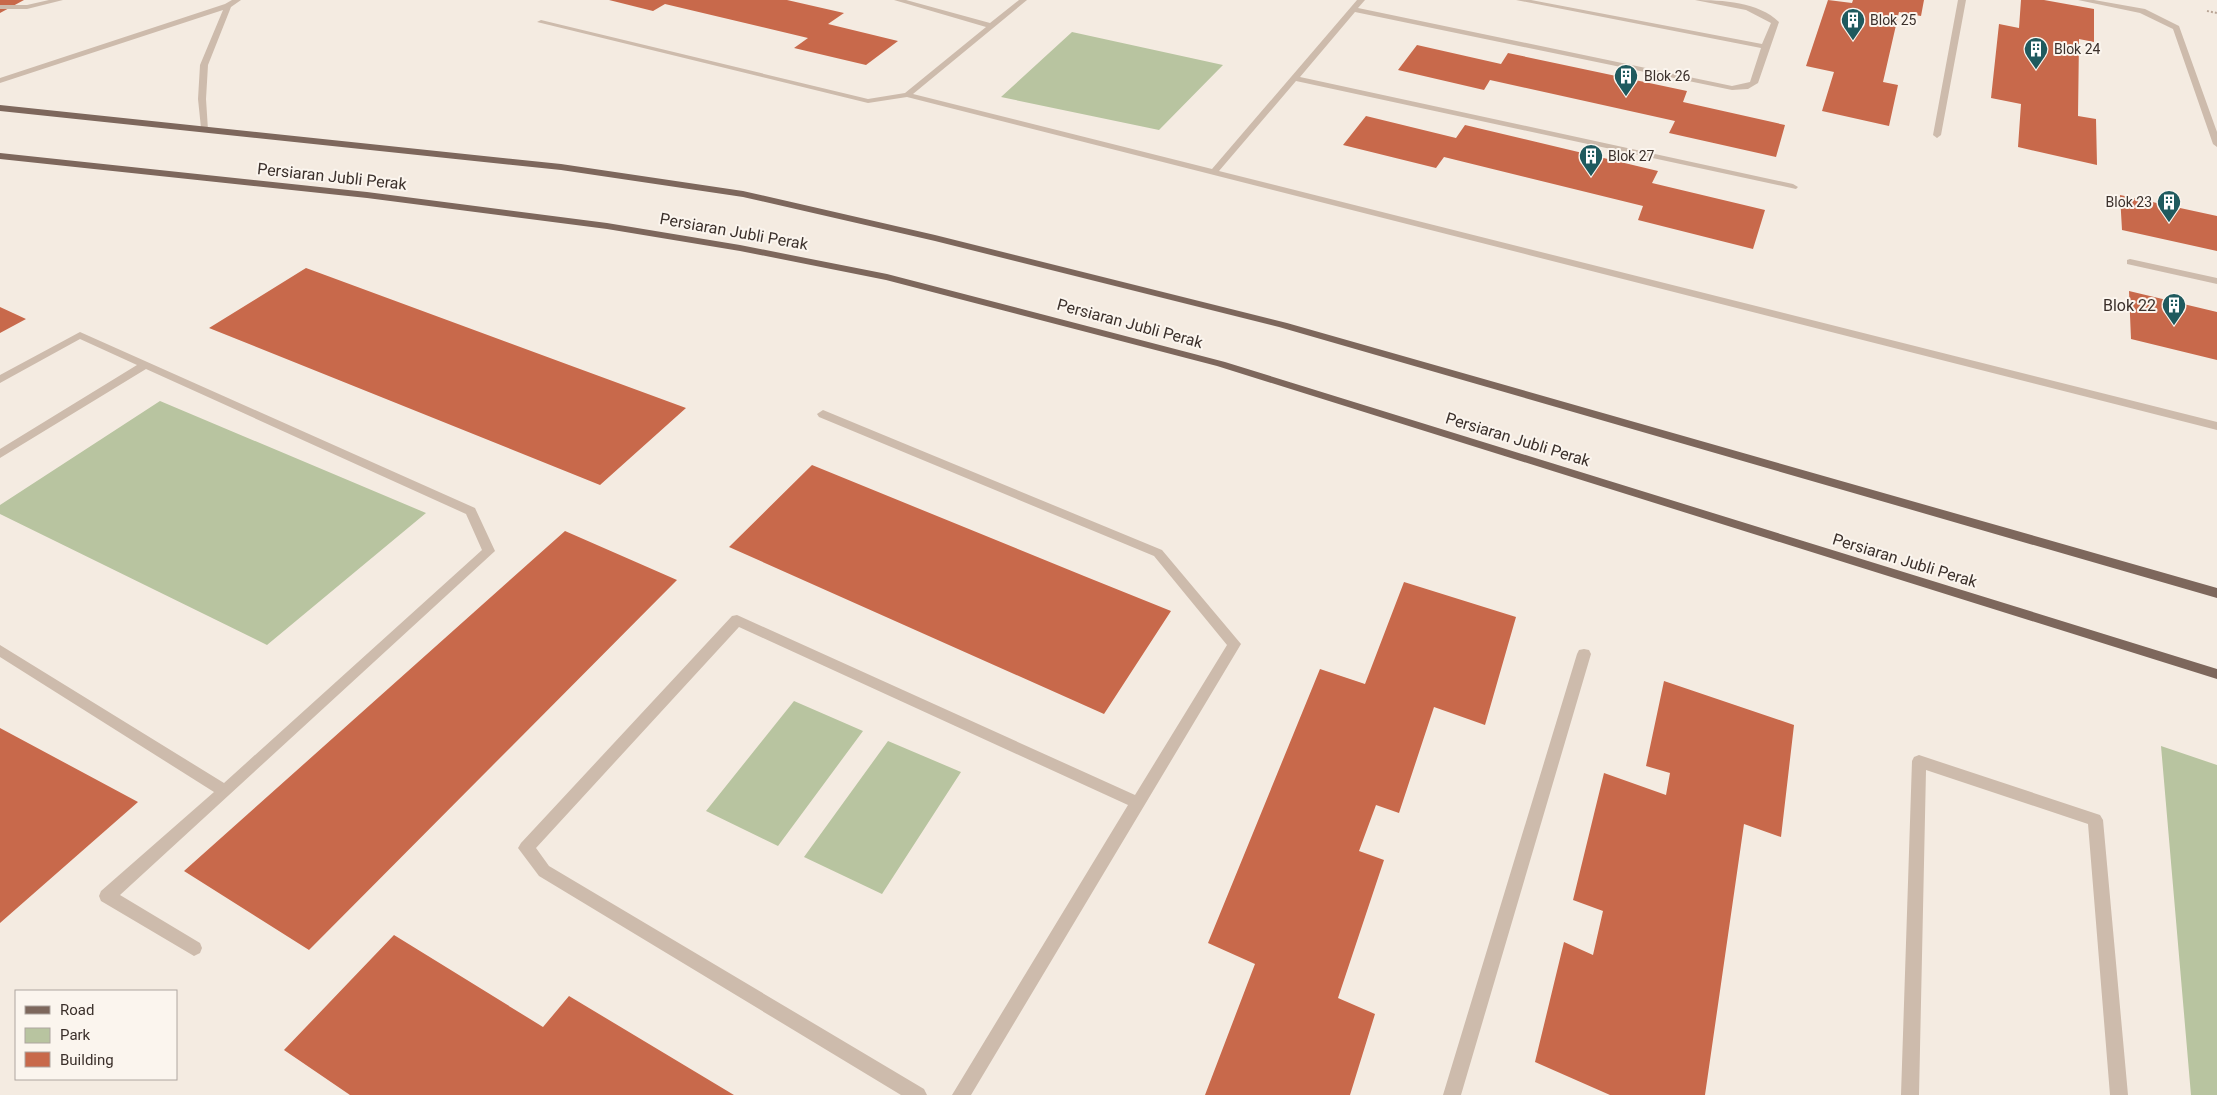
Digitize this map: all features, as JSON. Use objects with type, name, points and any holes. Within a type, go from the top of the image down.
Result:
[{"type":"main road","name":"Persiaran Jubli Perak","points":[[0,108],[205,128],[561,167],[733,193],[935,238],[1283,325],[2217,593]]},
{"type":"main road","name":"Persiaran Jubli Perak","points":[[0,156],[367,196],[608,226],[740,248],[887,277],[1221,364],[2217,674]]},
{"type":"street","points":[[0,7],[27,7],[59,0]]},
{"type":"street","points":[[0,81],[228,6],[237,0]]},
{"type":"street","points":[[898,0],[991,26]]},
{"type":"street","points":[[907,95],[1023,0]]},
{"type":"street","points":[[1214,172],[1361,0]]},
{"type":"street","points":[[1520,0],[1765,47]]},
{"type":"street","points":[[1353,9],[1732,88],[1745,87],[1754,83],[1775,22],[1768,16],[1744,8],[1698,0]]},
{"type":"street","points":[[1937,135],[1962,0]]},
{"type":"street","points":[[2082,0],[2142,11],[2176,28],[2217,144]]},
{"type":"street","points":[[205,128],[202,98],[204,65],[228,6]]},
{"type":"street","points":[[541,22],[868,100],[907,95],[2217,426]]},
{"type":"street","points":[[1294,78],[1793,187]]},
{"type":"street","points":[[2130,262],[2217,281]]},
{"type":"street","points":[[0,380],[80,336],[471,511],[489,551],[108,896],[194,948]]},
{"type":"street","points":[[0,454],[145,365]]},
{"type":"street","points":[[823,414],[1158,552],[1234,644],[961,1095]]},
{"type":"street","points":[[918,1095],[544,871],[526,848],[737,620],[1138,803]]},
{"type":"street","points":[[0,650],[225,790]]},
{"type":"street","points":[[1452,1095],[1584,654]]},
{"type":"street","points":[[1910,1095],[1919,761],[2095,820],[2119,1095]]},
{"type":"green space","points":[[1072,32],[1223,65],[1159,130],[1001,97]]},
{"type":"green space","points":[[160,401],[426,513],[267,645],[0,514],[0,505]]},
{"type":"green space","points":[[794,701],[863,731],[778,846],[706,811]]},
{"type":"green space","points":[[888,741],[961,772],[882,894],[804,857]]},
{"type":"green space","points":[[2161,746],[2217,765],[2217,1095],[2191,1095]]},
{"type":"building","points":[[0,0],[24,0],[0,13]]},
{"type":"building","points":[[609,0],[787,0],[844,13],[828,24],[898,41],[866,65],[794,48],[808,38],[665,4],[653,11]]},
{"type":"building","name":"Blok 25","points":[[1828,0],[1852,3],[1853,0],[1924,0],[1921,16],[1899,12],[1883,82],[1898,85],[1889,126],[1822,111],[1834,72],[1806,66]]},
{"type":"building","name":"Blok 24","points":[[2021,0],[2044,0],[2094,9],[2094,42],[2079,39],[2078,116],[2096,119],[2097,165],[2018,147],[2021,104],[1991,98],[1999,24],[2019,28]]},
{"type":"building","name":"Blok 26","points":[[1417,45],[1501,64],[1508,53],[1687,91],[1683,102],[1785,125],[1776,157],[1669,133],[1675,121],[1490,80],[1484,90],[1398,70]]},
{"type":"building","name":"Blok 27","points":[[1366,116],[1456,138],[1465,125],[1658,171],[1652,183],[1765,210],[1753,249],[1638,220],[1643,206],[1444,157],[1436,168],[1343,145]]},
{"type":"building","name":"Blok 23","points":[[2120,195],[2217,216],[2217,251],[2122,230]]},
{"type":"building","points":[[306,268],[686,408],[600,485],[209,328]]},
{"type":"building","name":"Blok 22","points":[[2129,291],[2217,312],[2217,360],[2131,339]]},
{"type":"building","points":[[0,307],[26,319],[0,333]]},
{"type":"building","points":[[812,465],[1171,611],[1104,714],[729,547]]},
{"type":"building","points":[[565,531],[677,580],[309,950],[184,871]]},
{"type":"building","points":[[1404,582],[1516,617],[1485,725],[1434,707],[1399,813],[1376,805],[1359,851],[1384,860],[1338,998],[1375,1014],[1350,1095],[1205,1095],[1255,964],[1208,943],[1320,669],[1365,684]]},
{"type":"building","points":[[1664,681],[1794,725],[1781,837],[1744,824],[1705,1095],[1610,1095],[1535,1062],[1564,942],[1593,955],[1603,911],[1573,900],[1604,773],[1666,795],[1670,773],[1646,766]]},
{"type":"building","points":[[0,728],[138,802],[0,923]]},
{"type":"building","points":[[394,935],[543,1027],[569,996],[734,1095],[350,1095],[284,1050]]},
{"type":"place","name":"Blok 25","points":[[1853,41]]},
{"type":"place","name":"Blok 24","points":[[2036,70]]},
{"type":"place","name":"Blok 26","points":[[1626,97]]},
{"type":"place","name":"Blok 27","points":[[1591,177]]},
{"type":"place","name":"Blok 23","points":[[2169,223]]},
{"type":"place","name":"Blok 22","points":[[2174,326]]}]
